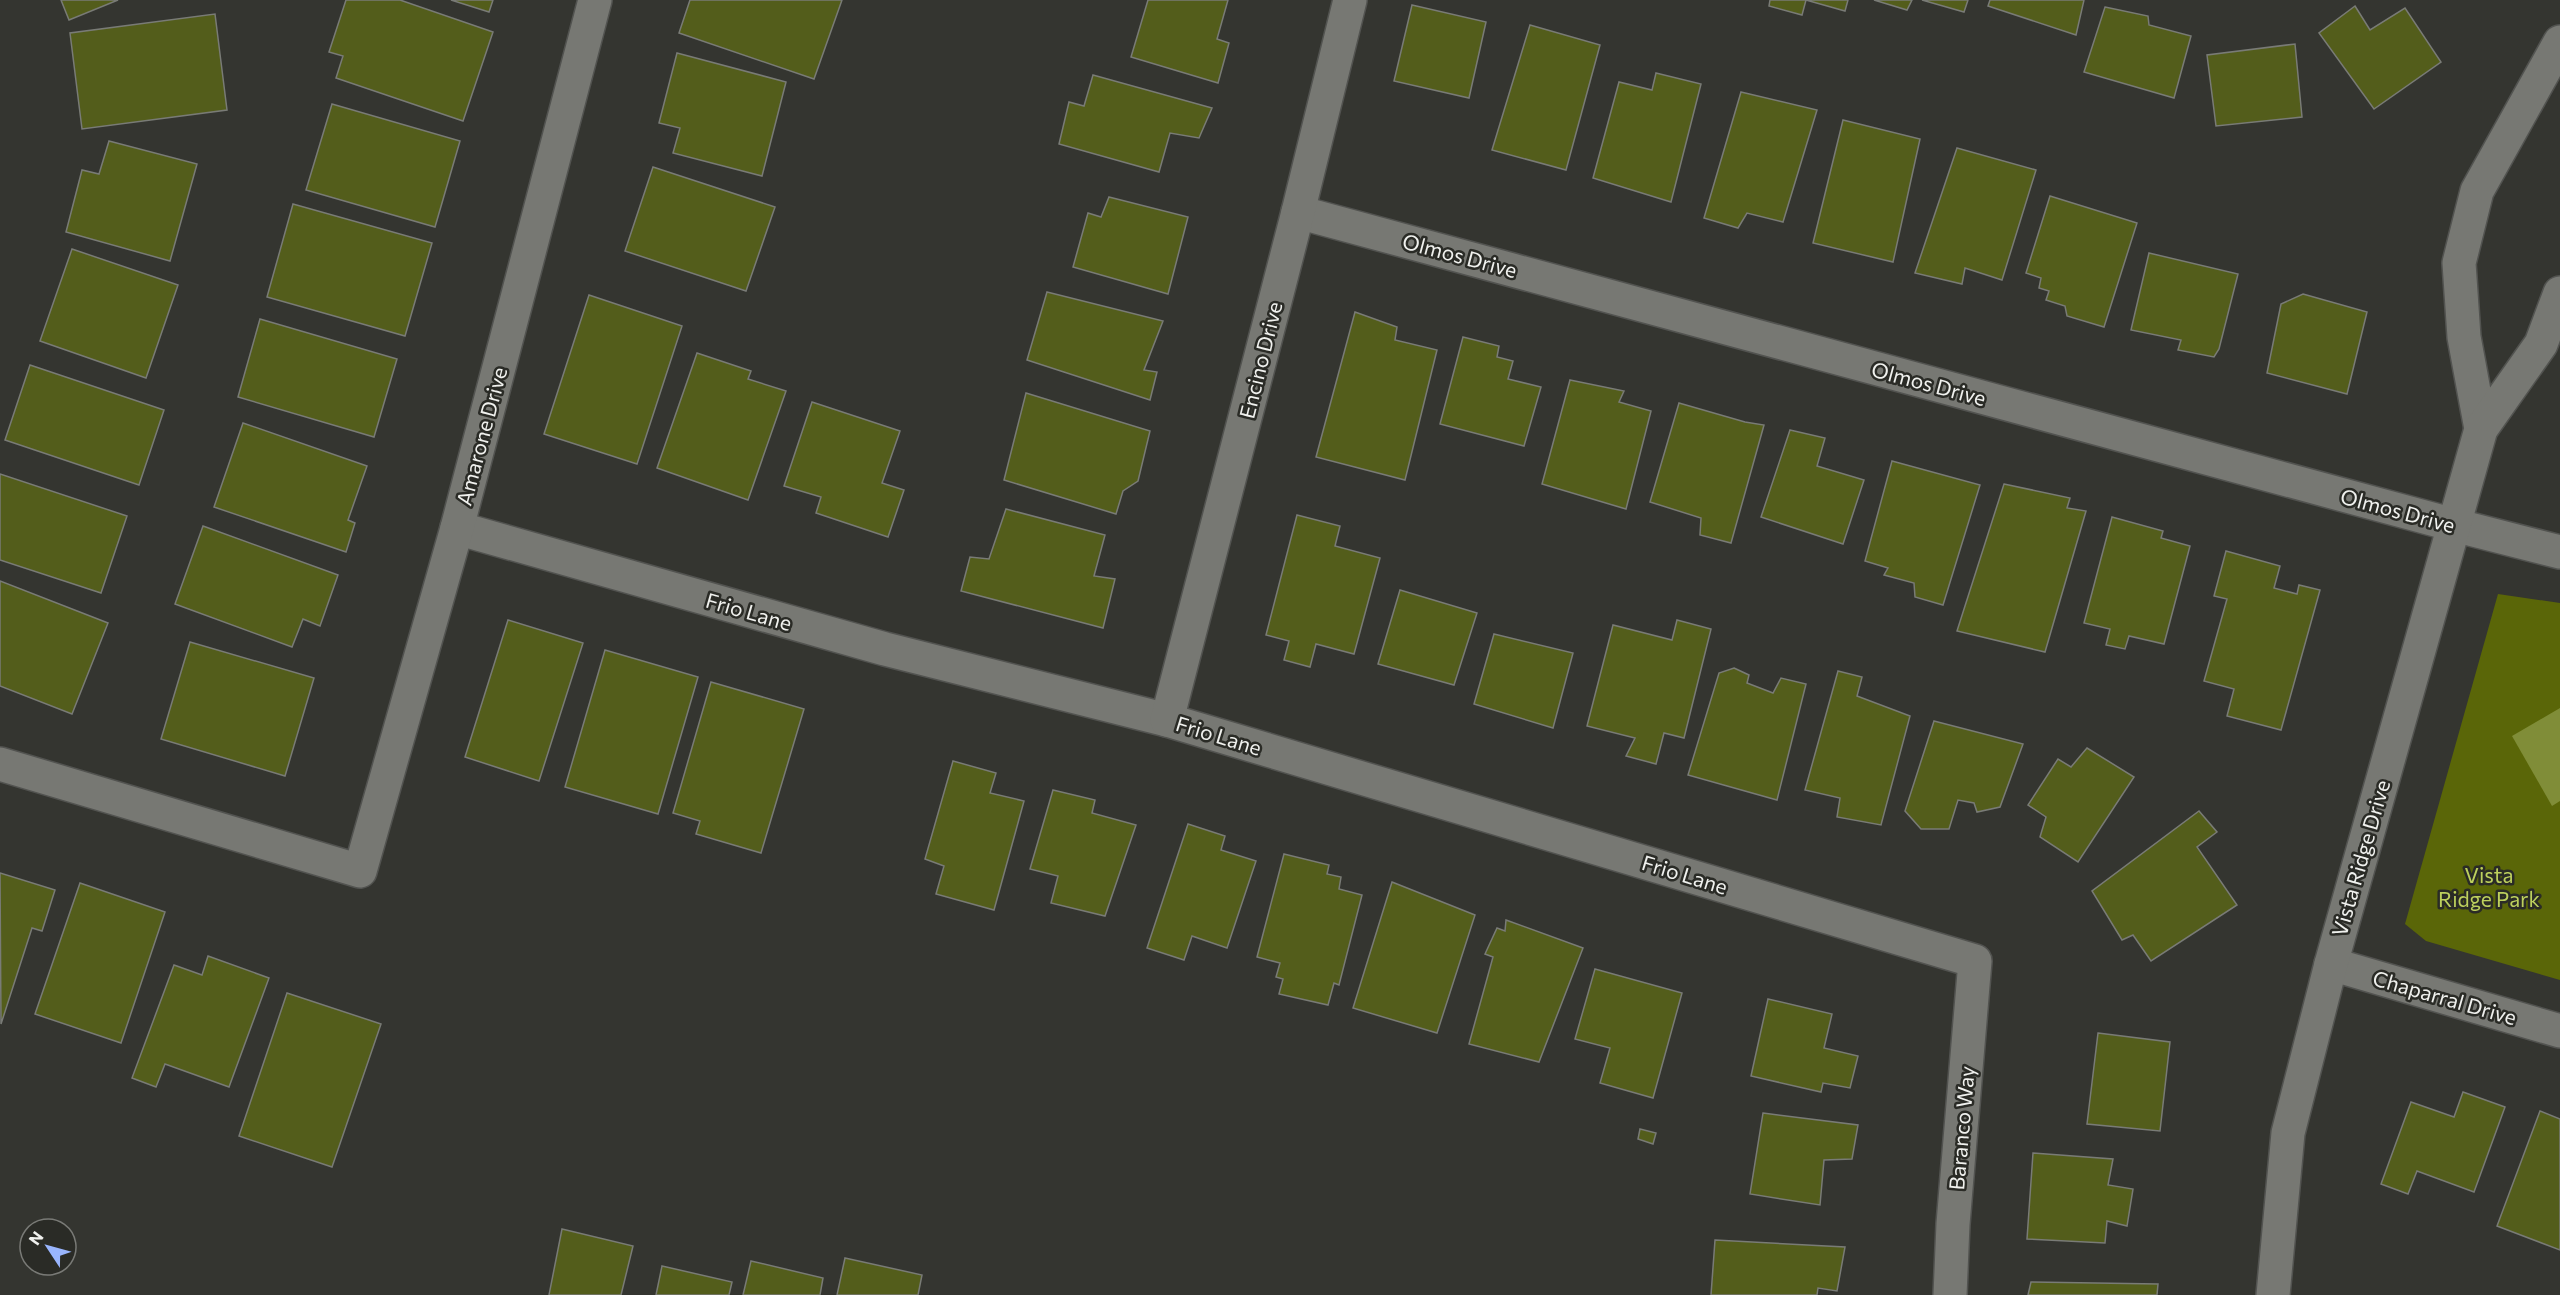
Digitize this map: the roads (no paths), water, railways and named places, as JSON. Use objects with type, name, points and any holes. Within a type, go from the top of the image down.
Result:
[{"type":"street","name":"Amarone Drive","points":[[0,764],[360,871],[457,528],[595,0]]},
{"type":"street","name":"Encino Drive","points":[[1167,720],[1298,212],[1350,0]]},
{"type":"street","name":"Vista Ridge Drive","points":[[2481,429],[2464,337],[2458,263],[2477,191],[2560,42]]},
{"type":"street","name":"Olmos Drive","points":[[1298,212],[2560,552]]},
{"type":"street","name":"Vista Ridge Drive","points":[[2273,1295],[2288,1133],[2331,964],[2481,429],[2541,344],[2560,293]]},
{"type":"street","name":"Frio Lane","points":[[457,528],[885,649],[1167,720],[1975,961]]},
{"type":"street","name":"Baranco Way","points":[[1950,1295],[1953,1224],[1975,961]]},
{"type":"street","name":"Chaparral Drive","points":[[2331,964],[2560,1030]]},
{"type":"park label","name":"Vista Ridge Park","points":[[2489,886]]}]
